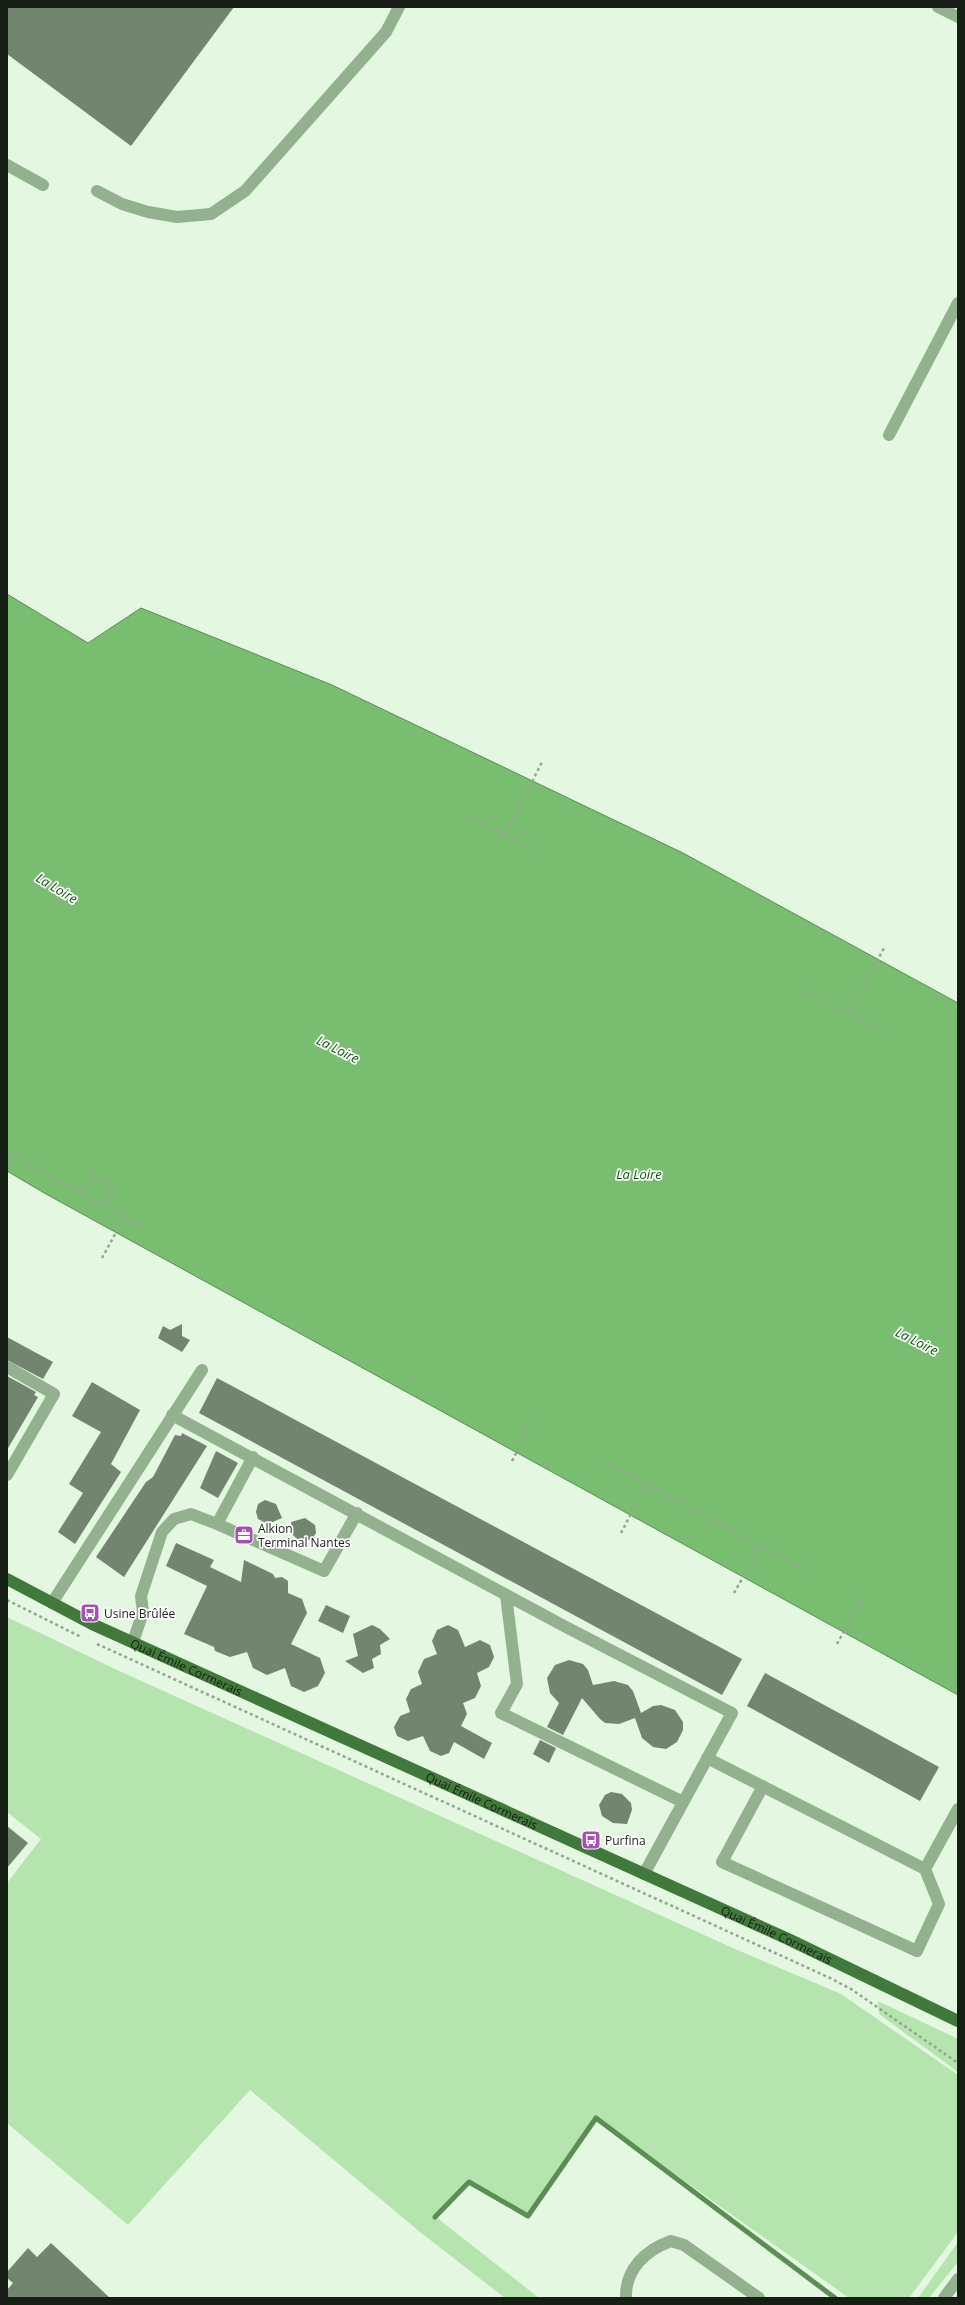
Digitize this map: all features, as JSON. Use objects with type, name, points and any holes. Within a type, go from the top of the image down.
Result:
[{"type":"main road","name":"Quai Émile Cormerais","points":[[7,1579],[52,1604],[133,1642],[788,1939],[958,2021]]},
{"type":"street","points":[[96,191],[122,204],[148,212],[177,217],[212,214],[246,191],[386,32],[398,7]]},
{"type":"street","points":[[938,7],[958,17]]},
{"type":"street","points":[[7,165],[43,185]]},
{"type":"street","points":[[889,435],[958,303]]},
{"type":"street","points":[[7,1367],[54,1394],[7,1475]]},
{"type":"street","points":[[52,1604],[202,1370]]},
{"type":"street","points":[[172,1415],[357,1513],[506,1595],[732,1713],[644,1874]]},
{"type":"street","points":[[217,1524],[253,1457]]},
{"type":"street","points":[[133,1642],[143,1612],[141,1596],[162,1532],[174,1519],[191,1514],[324,1571],[357,1513]]},
{"type":"street","points":[[506,1595],[517,1684],[501,1713],[683,1802]]},
{"type":"street","points":[[707,1758],[763,1786],[925,1869],[940,1904],[917,1951],[722,1862],[763,1786]]},
{"type":"street","points":[[925,1869],[958,1808]]},
{"type":"street","points":[[626,2298],[630,2279],[636,2264],[646,2252],[671,2241],[684,2245],[759,2298]]},
{"type":"street","points":[[944,2298],[958,2279]]},
{"type":"path","points":[[505,835],[542,762]]},
{"type":"path","points":[[470,817],[538,852]]},
{"type":"path","points":[[849,1015],[885,946]]},
{"type":"path","points":[[801,990],[882,1031]]},
{"type":"path","points":[[7,1152],[143,1228]]},
{"type":"path","points":[[7,1168],[14,1156]]},
{"type":"path","points":[[81,1194],[91,1175],[114,1187],[103,1206]]},
{"type":"path","points":[[102,1258],[124,1218]]},
{"type":"path","points":[[512,1460],[533,1420]]},
{"type":"path","points":[[601,1460],[806,1570]]},
{"type":"path","points":[[621,1533],[646,1485]]},
{"type":"path","points":[[734,1593],[760,1546]]},
{"type":"path","points":[[837,1644],[862,1599]]},
{"type":"path","points":[[7,1600],[84,1638]]},
{"type":"path","points":[[90,1641],[154,1672],[844,1985],[958,2063]]},
{"type":"shaded area","points":[[7,1617],[117,1670],[735,1949],[841,1994],[958,2075],[958,2232],[909,2298],[849,2298],[596,2118],[528,2216],[469,2182],[436,2217],[539,2298],[505,2298],[420,2232],[250,2090],[128,2225],[7,2123],[7,1883],[41,1839],[7,1812]]},
{"type":"shaded area","points":[[878,2001],[958,2039],[958,2072],[879,2014]]},
{"type":"shaded area","points":[[958,2242],[958,2262],[929,2298],[918,2298]]},
{"type":"water","name":"La Loire","points":[[7,594],[88,643],[141,608],[332,685],[683,853],[958,1003],[958,1695],[46,1194],[7,1171]]},
{"type":"building","points":[[7,7],[234,7],[131,146],[7,54]]},
{"type":"building","points":[[182,1324],[182,1336],[190,1340],[182,1352],[158,1338],[163,1326],[170,1330]]},
{"type":"building","points":[[7,1337],[53,1362],[43,1379],[7,1360]]},
{"type":"building","points":[[7,1376],[36,1392],[34,1395],[38,1397],[7,1450]]},
{"type":"building","points":[[217,1378],[742,1659],[722,1695],[199,1413]]},
{"type":"building","points":[[92,1382],[140,1410],[111,1464],[121,1472],[75,1544],[58,1532],[83,1493],[69,1484],[101,1432],[72,1416]]},
{"type":"building","points":[[182,1433],[207,1446],[124,1577],[96,1557],[146,1482],[153,1477],[175,1435],[181,1436]]},
{"type":"building","points":[[216,1451],[238,1463],[218,1498],[200,1488]]},
{"type":"building","points":[[265,1500],[276,1504],[282,1518],[268,1524],[258,1519],[256,1512],[258,1504]]},
{"type":"building","points":[[305,1518],[315,1525],[316,1533],[312,1539],[300,1542],[292,1534],[291,1522]]},
{"type":"building","points":[[176,1543],[214,1560],[210,1567],[241,1582],[244,1560],[273,1574],[275,1578],[282,1577],[288,1581],[288,1593],[302,1599],[307,1613],[291,1644],[320,1658],[325,1673],[318,1686],[304,1692],[291,1686],[285,1668],[267,1675],[253,1668],[247,1652],[230,1657],[215,1651],[214,1647],[184,1634],[207,1586],[166,1566]]},
{"type":"building","points":[[326,1605],[350,1616],[343,1633],[318,1621]]},
{"type":"building","points":[[372,1625],[380,1629],[390,1639],[380,1645],[381,1654],[372,1659],[374,1668],[363,1673],[345,1661],[358,1656],[353,1634]]},
{"type":"building","points":[[448,1625],[458,1630],[465,1647],[480,1640],[490,1645],[494,1657],[489,1667],[477,1673],[481,1686],[475,1698],[463,1703],[467,1714],[461,1726],[492,1743],[484,1759],[454,1742],[449,1753],[441,1756],[430,1751],[423,1736],[408,1741],[397,1736],[394,1727],[400,1716],[410,1712],[406,1699],[411,1689],[422,1684],[418,1672],[424,1659],[437,1654],[432,1641],[437,1630]]},
{"type":"building","points":[[569,1660],[583,1664],[588,1670],[593,1685],[614,1681],[628,1685],[633,1691],[641,1713],[653,1706],[661,1705],[675,1710],[683,1722],[683,1730],[677,1742],[666,1749],[653,1747],[642,1738],[635,1718],[619,1724],[605,1723],[582,1698],[563,1735],[547,1727],[559,1703],[550,1693],[547,1678],[555,1665]]},
{"type":"building","points":[[765,1673],[939,1767],[920,1801],[747,1706]]},
{"type":"building","points":[[540,1740],[556,1748],[549,1763],[533,1754]]},
{"type":"building","points":[[611,1792],[622,1794],[631,1803],[632,1810],[627,1824],[613,1823],[602,1816],[599,1805],[605,1795]]},
{"type":"building","points":[[7,1826],[28,1843],[7,1868]]},
{"type":"building","points":[[51,2243],[110,2298],[7,2298],[7,2290],[13,2283],[7,2278],[7,2272],[28,2248],[37,2257]]},
{"type":"waterway","points":[[435,2217],[469,2182],[528,2216],[596,2118],[835,2298]]},
{"type":"place","name":"Alkion Terminal Nantes","points":[[244,1535]]},
{"type":"place","name":"Usine Brûlée","points":[[90,1613]]},
{"type":"place","name":"Purfina","points":[[591,1840]]}]
